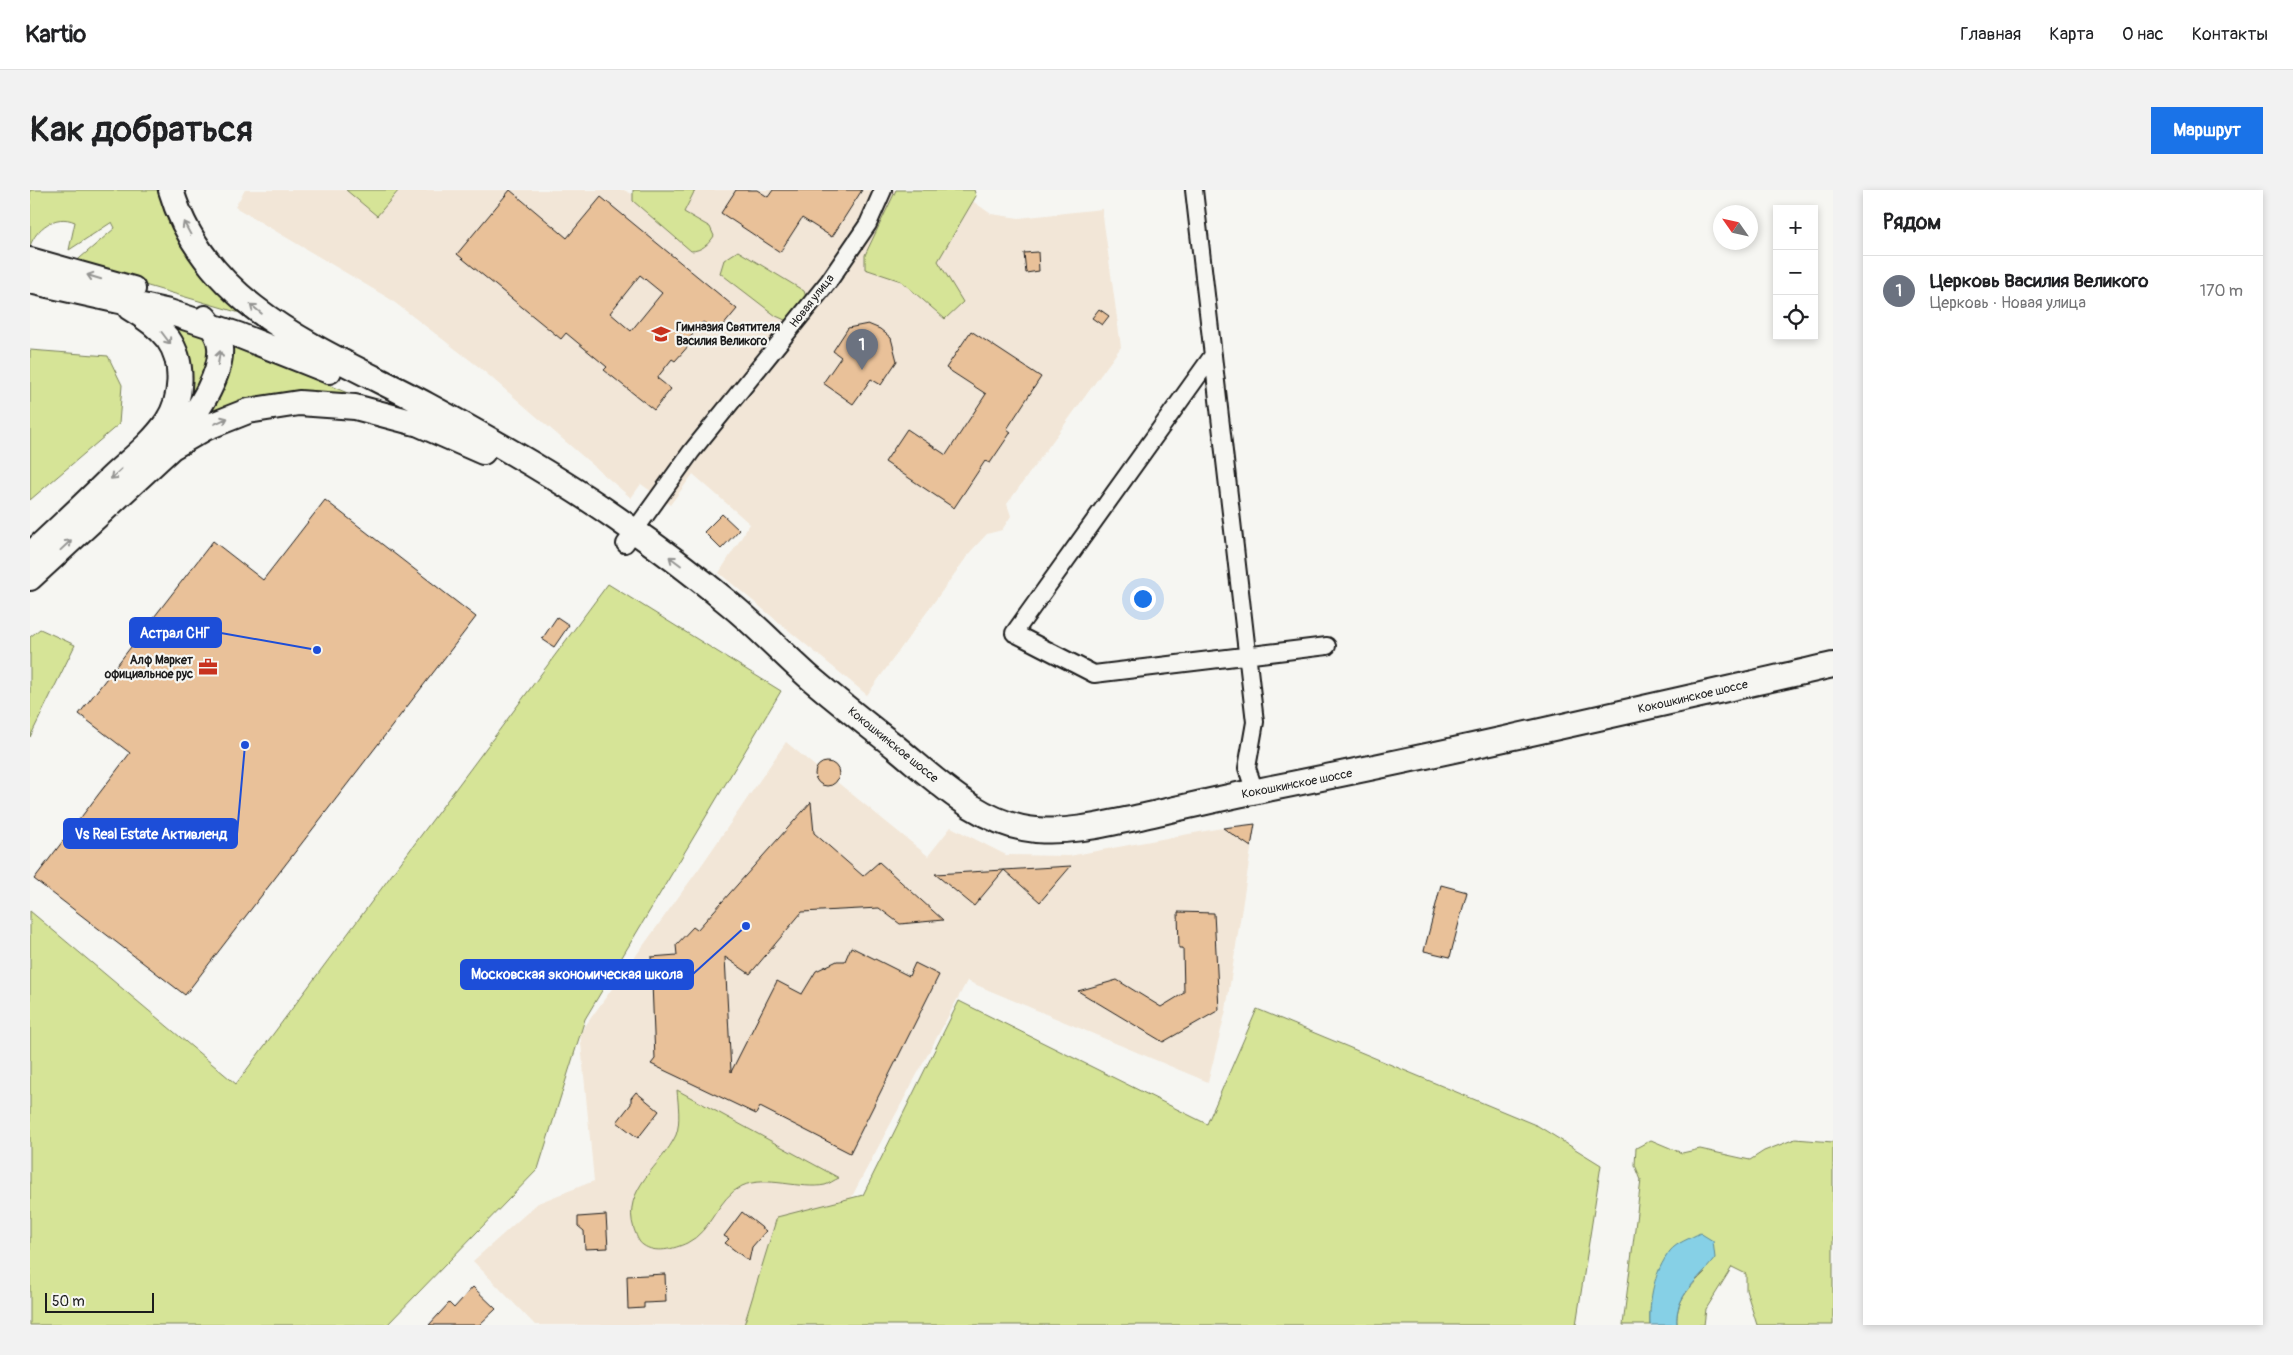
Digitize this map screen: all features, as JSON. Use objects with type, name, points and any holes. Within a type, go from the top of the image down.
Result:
[{"type":"main road","points":[[171,190],[178,210],[192,237],[211,266],[230,287],[255,309],[296,338],[532,463],[630,538]]},
{"type":"main road","points":[[30,260],[49,278],[113,299],[169,312],[332,372],[368,389],[483,452],[630,538]]},
{"type":"main road","points":[[49,278],[191,308],[241,324],[373,379]]},
{"type":"main road","points":[[30,555],[158,434],[171,415],[176,401],[179,368],[170,342],[146,318],[113,299]]},
{"type":"main road","points":[[30,578],[172,447],[201,403],[218,365],[220,341],[211,326],[191,308]]},
{"type":"main road","points":[[172,447],[234,415],[278,405],[314,403],[355,407],[396,416],[483,452]]},
{"type":"main road","name":"Кокошкинское шоссе","points":[[630,538],[728,602],[804,673],[973,807],[991,818],[1012,825],[1045,830],[1090,827],[1398,764],[1833,665]]},
{"type":"street","name":"Новая улица","points":[[630,538],[674,475],[829,281],[868,224],[884,190]]},
{"type":"street","points":[[1194,190],[1254,722],[1247,768],[1255,792]]},
{"type":"street","points":[[1213,355],[1014,633],[1094,674],[1327,646]]},
{"type":"shaded area","points":[[245,190],[624,190],[632,194],[636,190],[957,190],[991,214],[1019,218],[1102,209],[1121,347],[1007,504],[1011,516],[1002,530],[987,534],[971,551],[867,695],[719,573],[750,524],[693,474],[670,505],[641,484],[631,498],[479,367],[390,299],[235,207]]},
{"type":"shaded area","points":[[786,742],[816,767],[824,761],[836,764],[840,774],[837,782],[928,856],[951,827],[1006,855],[1069,856],[1216,829],[1255,824],[1226,1010],[1208,1082],[967,981],[859,1183],[786,1325],[535,1325],[473,1261],[538,1203],[594,1181],[580,1033],[703,863]]},
{"type":"green space","points":[[30,190],[157,190],[172,228],[183,248],[240,313],[73,264],[115,228],[112,222],[69,250],[75,222],[68,220],[54,221],[47,224],[37,234],[30,246]]},
{"type":"green space","points":[[346,190],[399,190],[377,216]]},
{"type":"green space","points":[[633,190],[695,190],[684,212],[710,227],[714,236],[710,242],[698,250],[691,251],[633,201]]},
{"type":"green space","points":[[896,190],[974,190],[976,196],[938,261],[963,302],[945,319],[901,281],[865,269],[865,255]]},
{"type":"green space","points":[[738,251],[804,291],[806,297],[791,318],[785,320],[776,316],[720,273],[724,260]]},
{"type":"green space","points":[[166,324],[204,335],[209,340],[209,364],[186,412]]},
{"type":"green space","points":[[234,346],[350,394],[299,392],[200,420],[216,391]]},
{"type":"green space","points":[[30,350],[108,356],[122,385],[119,424],[30,500]]},
{"type":"green space","points":[[608,584],[781,691],[585,1019],[538,1169],[387,1325],[30,1325],[30,911],[236,1084]]},
{"type":"green space","points":[[40,629],[75,645],[30,737],[30,637]]},
{"type":"green space","points":[[959,1001],[1207,1124],[1257,1009],[1538,1126],[1601,1165],[1576,1325],[744,1325],[777,1217],[863,1195]]},
{"type":"green space","points":[[677,1090],[839,1178],[827,1184],[816,1186],[762,1182],[742,1186],[726,1198],[696,1238],[671,1249],[659,1250],[648,1248],[637,1238],[634,1229],[631,1215],[633,1202],[638,1190],[670,1146],[678,1130]]},
{"type":"green space","points":[[1795,1139],[1833,1142],[1833,1325],[1757,1325],[1746,1290],[1746,1274],[1732,1267],[1706,1309],[1704,1325],[1677,1325],[1677,1316],[1684,1296],[1705,1272],[1650,1311],[1650,1325],[1623,1325],[1641,1180],[1635,1165],[1636,1148],[1651,1140],[1682,1153],[1700,1149],[1750,1160],[1764,1151]]},
{"type":"water","points":[[1700,1233],[1713,1241],[1715,1258],[1683,1296],[1677,1314],[1677,1325],[1650,1325],[1650,1305],[1656,1277],[1660,1268],[1670,1251]]},
{"type":"building","points":[[510,190],[567,238],[601,197],[737,309],[717,333],[703,322],[688,340],[691,343],[675,361],[672,359],[657,378],[671,389],[654,410],[604,370],[607,367],[566,333],[561,339],[457,254]],"holes":[[[640,275],[662,293],[631,331],[610,313]]]},
{"type":"building","points":[[736,190],[757,190],[768,197],[773,190],[862,190],[832,237],[802,218],[780,252],[721,213]]},
{"type":"building","points":[[1038,252],[1039,271],[1026,273],[1024,253]]},
{"type":"building","points":[[1099,309],[1109,316],[1102,325],[1092,318]]},
{"type":"building","points":[[868,324],[880,329],[891,338],[897,361],[881,385],[871,379],[853,404],[823,383],[841,357],[833,351],[848,328]]},
{"type":"building","points":[[971,331],[1041,377],[1007,429],[1011,432],[990,463],[985,461],[954,508],[885,462],[907,429],[946,455],[986,394],[946,368]]},
{"type":"building","points":[[325,500],[476,617],[185,995],[34,879],[130,753],[79,714],[213,541],[263,580]]},
{"type":"building","points":[[722,514],[739,530],[721,549],[704,532]]},
{"type":"building","points":[[557,617],[569,625],[554,647],[542,639]]},
{"type":"building","points":[[822,762],[832,762],[839,769],[839,779],[832,786],[822,786],[815,779],[815,769]]},
{"type":"building","points":[[811,802],[814,833],[863,876],[879,862],[943,920],[900,924],[879,908],[802,912],[750,974],[725,957],[731,1072],[777,981],[802,994],[816,971],[837,961],[845,961],[851,947],[909,976],[915,963],[939,975],[850,1153],[760,1107],[756,1114],[651,1064],[655,1059],[651,957],[677,955],[676,945],[693,927],[697,930]]},
{"type":"building","points":[[1255,824],[1251,847],[1223,828]]},
{"type":"building","points":[[1071,866],[1040,902],[1004,870]]},
{"type":"building","points":[[1004,870],[974,906],[935,874]]},
{"type":"building","points":[[1441,885],[1467,892],[1450,957],[1424,951]]},
{"type":"building","points":[[1178,912],[1214,913],[1219,1010],[1163,1042],[1078,991],[1117,980],[1161,1007],[1184,993],[1183,948],[1179,948]]},
{"type":"building","points":[[636,1092],[659,1111],[638,1138],[617,1122],[631,1104],[631,1098]]},
{"type":"building","points":[[742,1212],[766,1231],[752,1247],[749,1261],[725,1243],[729,1239],[724,1236]]},
{"type":"building","points":[[606,1215],[608,1248],[585,1249],[584,1231],[578,1226],[578,1217]]},
{"type":"building","points":[[665,1274],[666,1302],[644,1303],[644,1308],[628,1309],[627,1276]]},
{"type":"building","points":[[473,1287],[496,1309],[479,1325],[429,1325],[449,1303],[454,1308]]},
{"type":"place","name":"Гимназия Святителя Василия Великого","points":[[661,334]]},
{"type":"place","name":"Церковь Василия Великого","points":[[862,370]]},
{"type":"place","name":"Астрал СНГ","points":[[317,650]]},
{"type":"place","name":"Алф Маркет официальное рус","points":[[208,667]]},
{"type":"place","name":"Vs Real Estate Активленд","points":[[245,745]]},
{"type":"place","name":"Московская экономическая школа","points":[[746,926]]}]
